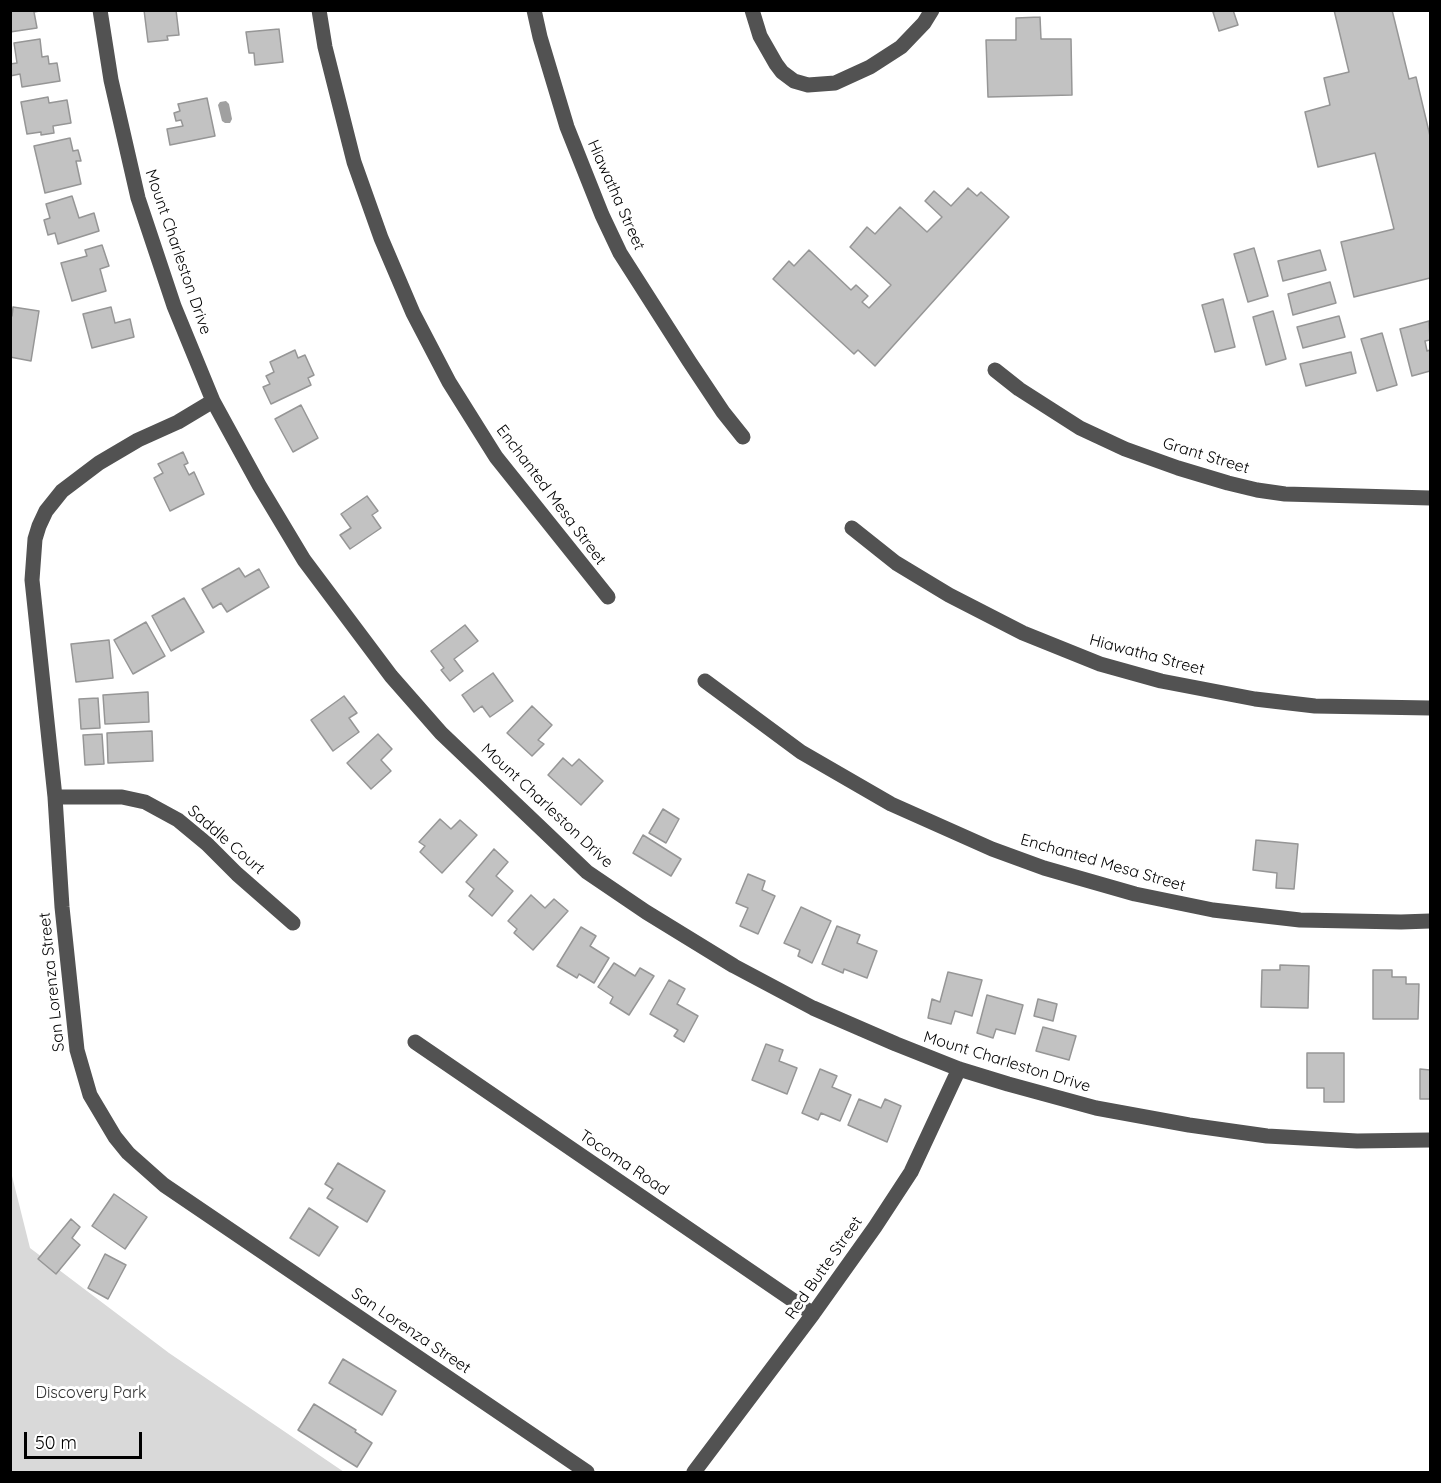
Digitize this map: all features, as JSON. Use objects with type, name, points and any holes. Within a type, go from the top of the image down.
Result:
[{"type":"street","name":"Mount Charleston Drive","points":[[100,10],[111,80],[138,198],[174,306],[213,400],[258,485],[303,560],[391,676],[441,733],[587,872],[646,912],[734,966],[813,1008],[896,1044],[1008,1084],[1096,1108],[1267,1136],[1357,1141],[1431,1140]]},
{"type":"street","name":"Enchanted Mesa Street","points":[[319,10],[325,47],[354,162],[381,238],[413,313],[449,382],[496,457],[608,597]]},
{"type":"street","name":"Hiawatha Street","points":[[534,10],[567,127],[602,214],[621,253],[689,361],[723,412],[743,437]]},
{"type":"street","points":[[752,10],[760,36],[776,64],[794,81],[808,85],[836,83],[870,67],[901,47],[924,23],[932,10]]},
{"type":"street","name":"Grant Street","points":[[995,370],[1019,389],[1080,428],[1125,449],[1228,483],[1285,494],[1431,498]]},
{"type":"street","name":"San Lorenza Street","points":[[213,400],[178,422],[138,440],[99,463],[62,491],[46,511],[35,540],[32,580],[55,797],[62,906],[76,1050],[90,1095],[115,1137],[128,1153],[164,1185],[587,1473]]},
{"type":"street","name":"Hiawatha Street","points":[[852,528],[896,563],[949,595],[1023,633],[1100,664],[1161,681],[1255,699],[1315,706],[1431,708]]},
{"type":"street","name":"Enchanted Mesa Street","points":[[705,681],[801,752],[891,804],[992,849],[1044,868],[1135,894],[1213,910],[1300,920],[1431,921]]},
{"type":"street","name":"Saddle Court","points":[[55,797],[122,797],[145,802],[178,820],[293,923]]},
{"type":"street","name":"Tocoma Road","points":[[415,1042],[813,1314]]},
{"type":"street","name":"Red Butte Street","points":[[694,1473],[813,1314],[911,1172],[959,1068]]},
{"type":"green space","name":"Discovery Park","points":[[10,1168],[30,1248],[169,1353],[344,1472],[11,1472]]},
{"type":"shaded area","points":[[226,101],[229,104],[232,119],[230,123],[222,121],[218,105]]},
{"type":"building","points":[[10,10],[45,10],[34,12],[37,28],[10,32]]},
{"type":"building","points":[[144,10],[176,10],[179,35],[167,36],[168,40],[148,42]]},
{"type":"building","points":[[1233,10],[1238,25],[1219,31],[1213,12]]},
{"type":"building","points":[[1334,10],[1392,10],[1409,79],[1416,77],[1430,136],[1430,278],[1354,297],[1341,242],[1394,229],[1375,153],[1318,167],[1305,112],[1330,105],[1324,78],[1349,72]]},
{"type":"building","points":[[1040,17],[1041,39],[1071,39],[1072,95],[988,97],[986,40],[1016,40],[1016,18]]},
{"type":"building","points":[[279,29],[283,62],[255,65],[254,53],[249,53],[246,32]]},
{"type":"building","points":[[40,39],[42,57],[48,56],[49,64],[57,63],[60,81],[22,87],[20,74],[10,76],[10,64],[17,63],[14,43]]},
{"type":"building","points":[[48,97],[49,103],[67,100],[71,123],[53,126],[54,133],[27,134],[21,102]]},
{"type":"building","points":[[207,98],[215,136],[170,145],[167,129],[183,126],[181,120],[176,121],[174,113],[180,111],[178,104]]},
{"type":"building","points":[[70,138],[73,151],[78,150],[81,161],[76,161],[81,184],[45,193],[34,146]]},
{"type":"building","points":[[968,188],[977,196],[981,192],[1009,217],[875,366],[858,350],[854,354],[773,279],[789,261],[794,266],[809,250],[851,290],[856,285],[868,296],[862,302],[869,308],[891,285],[850,247],[867,227],[875,234],[900,207],[927,232],[942,217],[925,201],[934,191],[951,206]]},
{"type":"building","points":[[72,196],[79,218],[94,213],[99,231],[58,244],[55,233],[48,235],[44,220],[50,218],[46,204]]},
{"type":"building","points":[[102,245],[109,266],[100,269],[106,291],[72,301],[61,263],[87,256],[85,250]]},
{"type":"building","points":[[1254,248],[1268,296],[1248,302],[1234,254]]},
{"type":"building","points":[[1320,250],[1326,270],[1283,281],[1278,261]]},
{"type":"building","points":[[1330,282],[1336,303],[1293,315],[1288,294]]},
{"type":"building","points":[[1223,299],[1235,347],[1215,352],[1202,305]]},
{"type":"building","points":[[13,307],[39,311],[31,361],[10,357],[10,316],[12,316]]},
{"type":"building","points":[[111,307],[115,323],[130,319],[134,337],[92,348],[83,314]]},
{"type":"building","points":[[1273,311],[1286,359],[1266,365],[1253,317]]},
{"type":"building","points":[[1339,316],[1345,337],[1303,348],[1297,327]]},
{"type":"building","points":[[1429,321],[1430,340],[1425,341],[1427,351],[1430,350],[1430,371],[1412,376],[1400,329]]},
{"type":"building","points":[[1382,333],[1397,385],[1377,391],[1361,339]]},
{"type":"building","points":[[295,350],[298,358],[305,355],[314,375],[308,378],[311,385],[271,404],[263,387],[270,384],[266,376],[274,372],[270,362]]},
{"type":"building","points":[[1351,352],[1356,373],[1306,386],[1300,364]]},
{"type":"building","points":[[301,405],[318,438],[293,452],[275,419]]},
{"type":"building","points":[[183,452],[188,463],[184,465],[189,475],[194,472],[204,494],[170,511],[154,478],[163,473],[158,464]]},
{"type":"building","points":[[367,496],[378,511],[372,515],[381,528],[350,549],[340,535],[351,528],[341,514]]},
{"type":"building","points":[[239,568],[245,577],[259,569],[269,587],[227,612],[221,603],[213,608],[202,589]]},
{"type":"building","points":[[184,598],[204,632],[171,651],[152,616]]},
{"type":"building","points":[[146,622],[165,656],[133,674],[114,640]]},
{"type":"building","points":[[465,625],[478,641],[454,659],[463,671],[450,681],[441,670],[444,668],[431,651]]},
{"type":"building","points":[[109,640],[113,678],[76,682],[71,644]]},
{"type":"building","points":[[493,673],[513,701],[490,717],[482,706],[474,712],[462,695]]},
{"type":"building","points":[[148,692],[149,722],[105,724],[103,695]]},
{"type":"building","points":[[344,696],[357,713],[349,718],[359,732],[333,751],[311,720]]},
{"type":"building","points":[[98,698],[100,728],[81,729],[79,699]]},
{"type":"building","points":[[532,706],[552,725],[538,740],[544,744],[532,756],[507,733]]},
{"type":"building","points":[[152,731],[153,761],[108,763],[107,733]]},
{"type":"building","points":[[102,734],[104,764],[85,765],[83,735]]},
{"type":"building","points":[[378,734],[392,749],[381,760],[391,771],[371,789],[347,763]]},
{"type":"building","points":[[563,758],[572,766],[579,759],[603,781],[581,805],[548,775]]},
{"type":"building","points":[[663,809],[679,819],[666,843],[649,833]]},
{"type":"building","points":[[440,819],[451,829],[460,820],[477,835],[442,873],[420,852],[425,846],[419,842]]},
{"type":"building","points":[[643,835],[681,859],[671,876],[633,853]]},
{"type":"building","points":[[1256,840],[1298,844],[1294,889],[1276,888],[1277,873],[1253,870]]},
{"type":"building","points":[[494,849],[508,862],[496,876],[513,891],[492,916],[469,896],[474,889],[466,882]]},
{"type":"building","points":[[748,874],[765,881],[762,890],[775,896],[758,934],[740,926],[748,908],[736,903]]},
{"type":"building","points":[[531,895],[545,908],[554,899],[568,911],[533,950],[514,933],[517,929],[508,921]]},
{"type":"building","points":[[801,907],[831,921],[812,963],[798,956],[800,950],[784,943]]},
{"type":"building","points":[[837,926],[860,935],[857,943],[877,951],[867,978],[844,969],[843,973],[822,964]]},
{"type":"building","points":[[581,927],[596,936],[590,946],[609,958],[594,983],[579,974],[577,978],[557,966]]},
{"type":"building","points":[[614,963],[635,976],[640,968],[654,976],[629,1015],[610,1003],[613,997],[598,987]]},
{"type":"building","points":[[1280,965],[1309,966],[1308,1008],[1261,1007],[1262,970],[1280,970]]},
{"type":"building","points":[[1373,970],[1392,970],[1392,977],[1406,977],[1406,984],[1419,984],[1418,1019],[1373,1019]]},
{"type":"building","points":[[948,972],[982,980],[972,1016],[955,1011],[951,1024],[928,1018],[932,999],[940,1002]]},
{"type":"building","points":[[669,980],[685,989],[677,1004],[698,1016],[684,1042],[674,1036],[678,1030],[650,1014]]},
{"type":"building","points":[[987,995],[1023,1005],[1015,1034],[996,1029],[993,1038],[977,1033]]},
{"type":"building","points":[[1038,999],[1057,1004],[1053,1021],[1034,1016]]},
{"type":"building","points":[[1043,1027],[1076,1036],[1069,1060],[1036,1051]]},
{"type":"building","points":[[766,1044],[783,1050],[779,1061],[797,1068],[787,1094],[752,1080]]},
{"type":"building","points":[[1307,1053],[1344,1053],[1344,1102],[1324,1102],[1324,1088],[1307,1088]]},
{"type":"building","points":[[820,1069],[837,1076],[832,1087],[851,1095],[840,1121],[821,1113],[818,1120],[802,1113]]},
{"type":"building","points":[[1420,1069],[1430,1070],[1430,1099],[1420,1099]]},
{"type":"building","points":[[859,1099],[881,1108],[885,1099],[901,1106],[887,1142],[848,1125]]},
{"type":"building","points":[[338,1163],[385,1191],[367,1222],[327,1198],[333,1189],[325,1184]]},
{"type":"building","points":[[114,1194],[147,1217],[125,1249],[92,1226]]},
{"type":"building","points":[[309,1208],[338,1227],[319,1256],[290,1238]]},
{"type":"building","points":[[71,1219],[80,1227],[72,1238],[80,1245],[56,1274],[38,1259]]},
{"type":"building","points":[[105,1254],[126,1265],[108,1299],[88,1288]]},
{"type":"building","points":[[343,1359],[396,1391],[382,1415],[329,1383]]},
{"type":"building","points":[[314,1404],[356,1430],[355,1432],[372,1443],[357,1467],[298,1430]]}]
